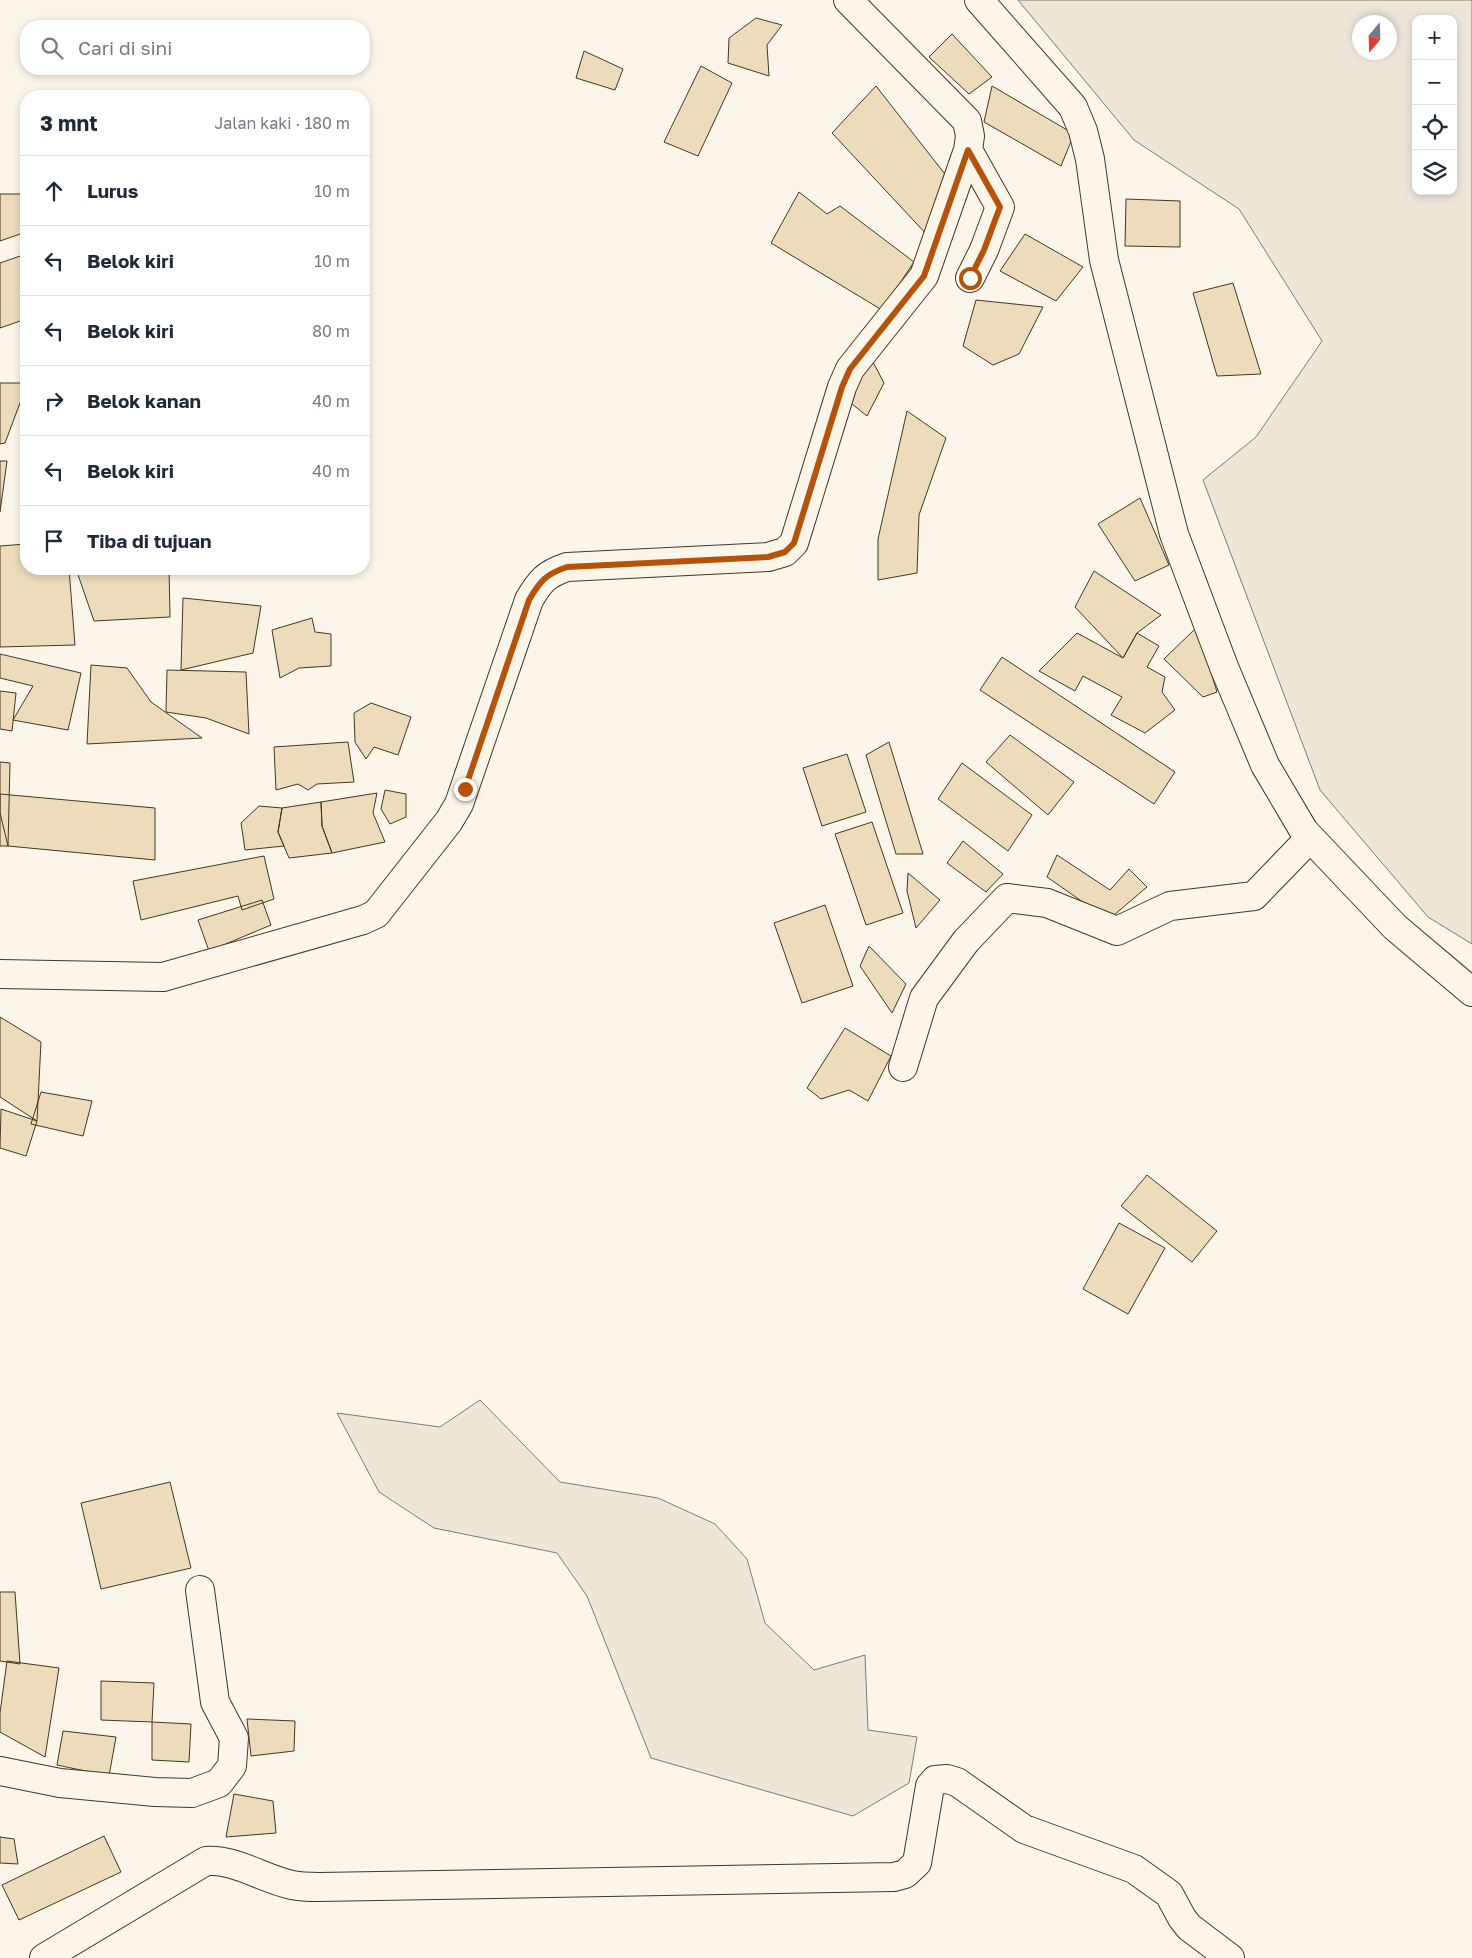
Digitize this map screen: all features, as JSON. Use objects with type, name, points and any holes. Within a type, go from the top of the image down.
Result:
[{"type":"street","points":[[0,974],[163,977],[362,920],[376,914],[459,804],[529,600],[538,583],[552,572],[567,567],[768,557],[785,552],[794,543],[842,387],[850,369],[924,276],[968,150],[970,136],[967,121],[848,0]]},
{"type":"street","points":[[979,0],[1073,106],[1083,131],[1090,159],[1104,260],[1174,534],[1224,667],[1265,765],[1310,838],[1395,927],[1472,992]]},
{"type":"street","points":[[968,150],[1000,207],[984,250],[970,278]]},
{"type":"street","points":[[903,1068],[924,998],[966,940],[1006,898],[1047,903],[1117,930],[1170,906],[1254,896],[1310,838]]},
{"type":"street","points":[[0,1771],[60,1783],[155,1792],[192,1793],[219,1783],[232,1766],[234,1738],[215,1702],[200,1590]]},
{"type":"street","points":[[44,1958],[206,1861],[217,1860],[229,1863],[292,1885],[319,1887],[894,1877],[905,1874],[917,1863],[930,1786],[935,1780],[947,1779],[957,1782],[1024,1829],[1134,1869],[1169,1894],[1189,1927],[1230,1958]]},
{"type":"shaded area","points":[[1018,0],[1472,0],[1472,944],[1428,917],[1320,790],[1203,480],[1256,437],[1322,341],[1239,209],[1134,140]]},
{"type":"shaded area","points":[[480,1400],[560,1482],[658,1498],[715,1524],[747,1559],[765,1623],[814,1670],[865,1655],[868,1730],[917,1737],[909,1783],[853,1816],[651,1758],[587,1596],[557,1553],[434,1528],[379,1492],[337,1413],[440,1427]]},
{"type":"building","points":[[756,18],[782,25],[767,45],[769,76],[728,63],[729,38]]},
{"type":"building","points":[[952,34],[992,77],[969,94],[929,57]]},
{"type":"building","points":[[584,51],[623,69],[615,90],[576,78]]},
{"type":"building","points":[[701,66],[732,83],[698,156],[664,142]]},
{"type":"building","points":[[876,86],[948,178],[929,237],[832,133]]},
{"type":"building","points":[[992,86],[1074,134],[1061,166],[984,122]]},
{"type":"building","points":[[799,192],[827,214],[840,206],[914,262],[882,310],[771,243]]},
{"type":"building","points":[[0,194],[20,194],[20,234],[0,241]]},
{"type":"building","points":[[1126,199],[1180,201],[1180,247],[1125,246]]},
{"type":"building","points":[[1025,234],[1083,267],[1056,301],[1000,271]]},
{"type":"building","points":[[20,256],[20,321],[0,328],[0,263]]},
{"type":"building","points":[[1233,283],[1261,374],[1217,376],[1193,293]]},
{"type":"building","points":[[976,300],[1043,307],[1019,354],[993,365],[963,346]]},
{"type":"building","points":[[873,362],[884,383],[867,416],[847,400],[854,380]]},
{"type":"building","points":[[0,383],[20,383],[20,403],[5,443],[0,444]]},
{"type":"building","points":[[907,411],[946,438],[919,515],[917,573],[878,580],[878,539]]},
{"type":"building","points":[[0,461],[7,461],[0,512]]},
{"type":"building","points":[[1140,498],[1169,565],[1135,581],[1098,524]]},
{"type":"building","points":[[20,544],[20,575],[69,575],[75,645],[0,647],[0,546]]},
{"type":"building","points":[[1094,571],[1161,615],[1137,633],[1123,658],[1075,607]]},
{"type":"building","points":[[78,575],[169,575],[170,617],[94,621]]},
{"type":"building","points":[[183,598],[261,606],[253,653],[181,670]]},
{"type":"building","points":[[312,618],[315,632],[331,634],[331,666],[299,668],[280,678],[272,630]]},
{"type":"building","points":[[1197,627],[1217,692],[1203,697],[1164,659]]},
{"type":"building","points":[[1077,633],[1123,658],[1137,633],[1159,646],[1147,667],[1165,677],[1162,692],[1175,710],[1145,733],[1111,715],[1122,697],[1083,676],[1075,691],[1039,671]]},
{"type":"building","points":[[0,654],[81,673],[68,730],[13,720],[33,686],[0,678]]},
{"type":"building","points":[[1002,657],[1175,772],[1154,804],[980,690]]},
{"type":"building","points":[[91,665],[127,668],[151,702],[202,738],[87,744]]},
{"type":"building","points":[[167,670],[246,672],[249,734],[206,718],[166,712]]},
{"type":"building","points":[[0,691],[16,693],[12,731],[0,729]]},
{"type":"building","points":[[371,703],[411,717],[398,755],[374,747],[366,759],[355,742],[354,713]]},
{"type":"building","points":[[1010,735],[1074,782],[1048,815],[986,762]]},
{"type":"building","points":[[348,742],[354,782],[317,784],[308,790],[298,784],[276,790],[274,747]]},
{"type":"building","points":[[889,742],[923,854],[896,854],[866,755]]},
{"type":"building","points":[[847,754],[866,812],[822,826],[803,768]]},
{"type":"building","points":[[0,762],[10,763],[8,846],[0,846]]},
{"type":"building","points":[[962,763],[1032,815],[1008,851],[938,799]]},
{"type":"building","points":[[385,790],[406,794],[406,817],[390,824],[381,809]]},
{"type":"building","points":[[377,793],[373,813],[385,842],[332,853],[322,826],[321,802]]},
{"type":"building","points":[[0,794],[155,808],[155,860],[8,846],[0,813]]},
{"type":"building","points":[[321,802],[322,826],[332,853],[289,858],[278,832],[282,808]]},
{"type":"building","points":[[259,806],[282,808],[278,832],[284,846],[245,850],[241,823]]},
{"type":"building","points":[[872,822],[903,913],[866,925],[835,834]]},
{"type":"building","points":[[963,841],[1003,874],[986,892],[947,863]]},
{"type":"building","points":[[1057,855],[1110,890],[1129,869],[1147,887],[1114,915],[1090,907],[1047,877]]},
{"type":"building","points":[[264,856],[274,899],[242,910],[238,896],[141,920],[133,881]]},
{"type":"building","points":[[908,873],[940,900],[916,928],[907,891]]},
{"type":"building","points":[[262,900],[271,925],[209,951],[198,920]]},
{"type":"building","points":[[825,905],[853,986],[802,1003],[774,923]]},
{"type":"building","points":[[869,946],[906,984],[892,1013],[860,966]]},
{"type":"building","points":[[0,1017],[41,1042],[37,1121],[0,1097]]},
{"type":"building","points":[[845,1028],[891,1056],[868,1101],[849,1090],[821,1099],[807,1088]]},
{"type":"building","points":[[41,1092],[92,1101],[83,1136],[31,1124]]},
{"type":"building","points":[[1,1109],[37,1121],[26,1156],[0,1148]]},
{"type":"building","points":[[1147,1175],[1217,1231],[1192,1262],[1121,1206]]},
{"type":"building","points":[[1119,1223],[1165,1248],[1128,1314],[1083,1289]]},
{"type":"building","points":[[170,1482],[191,1568],[101,1589],[81,1503]]},
{"type":"building","points":[[0,1592],[15,1592],[20,1664],[0,1661]]},
{"type":"building","points":[[7,1661],[59,1668],[45,1757],[0,1732],[0,1713]]},
{"type":"building","points":[[101,1681],[154,1683],[152,1722],[101,1720]]},
{"type":"building","points":[[247,1719],[295,1721],[294,1751],[251,1756]]},
{"type":"building","points":[[152,1722],[191,1724],[189,1762],[152,1760]]},
{"type":"building","points":[[63,1731],[116,1737],[109,1776],[57,1765]]},
{"type":"building","points":[[234,1794],[273,1801],[276,1833],[226,1837]]},
{"type":"building","points":[[104,1836],[121,1872],[19,1920],[2,1885]]},
{"type":"building","points":[[0,1837],[14,1839],[18,1864],[0,1863]]},
{"type":"route","points":[[465,789],[529,600],[538,583],[552,572],[567,567],[768,557],[785,552],[794,543],[842,387],[850,369],[924,276],[968,150],[1000,207],[984,250],[970,278]]}]
